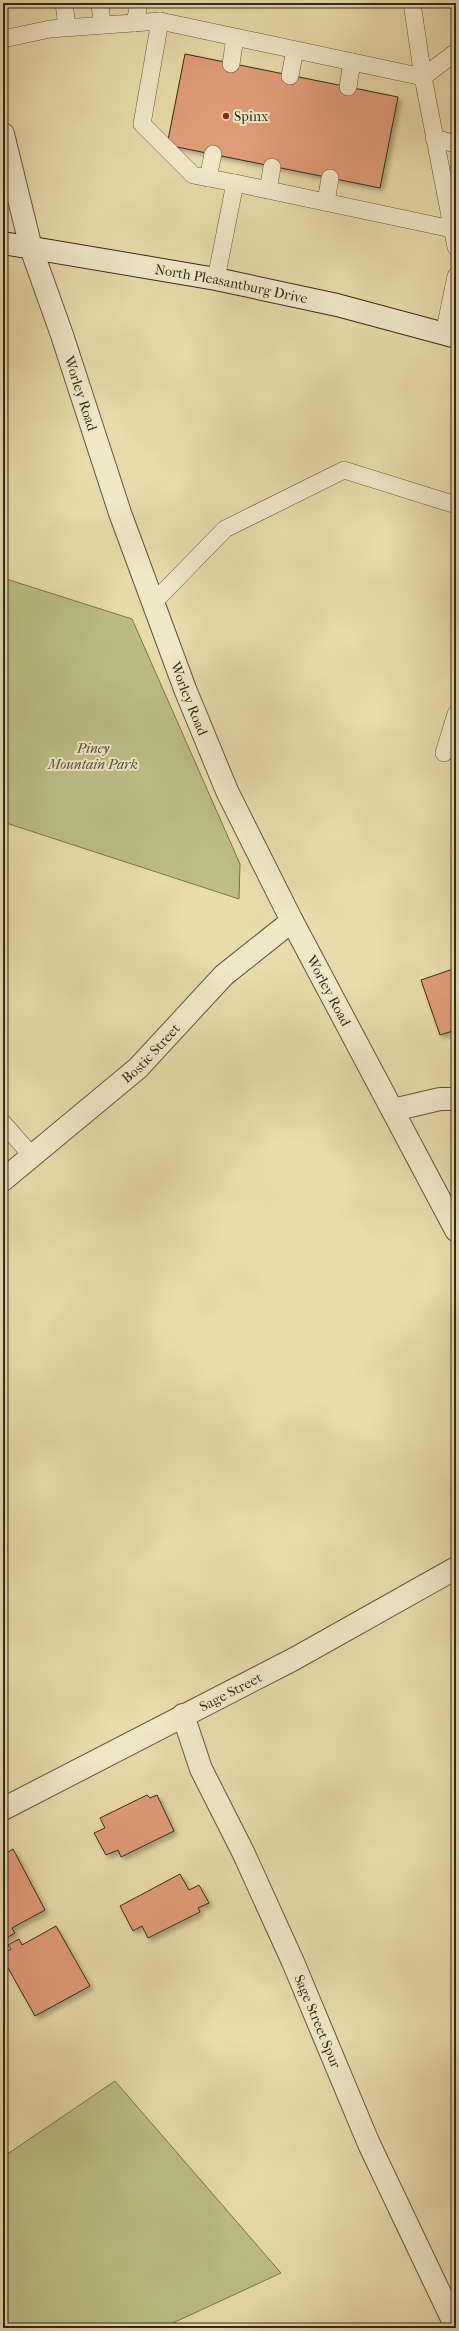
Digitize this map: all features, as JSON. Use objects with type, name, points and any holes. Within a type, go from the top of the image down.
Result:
[{"type":"street","name":"Worley Road","points":[[3,134],[31,248],[64,342],[120,513],[153,603],[227,791],[292,921],[456,1230]]},
{"type":"street","name":"North Pleasantburg Drive","points":[[3,244],[216,279],[337,304],[450,336]]},
{"type":"street","name":"Bostic Street","points":[[3,1180],[138,1068],[224,975],[292,921]]},
{"type":"street","points":[[392,1110],[440,1099],[456,1099]]},
{"type":"street","name":"Sage Street","points":[[3,1809],[294,1659],[456,1568]]},
{"type":"street","name":"Sage Street Spur","points":[[183,1716],[201,1769],[243,1852],[294,1962],[369,2144],[456,2326]]},
{"type":"lane","points":[[64,3],[67,27]]},
{"type":"lane","points":[[100,3],[102,25]]},
{"type":"lane","points":[[135,23],[139,3]]},
{"type":"lane","points":[[412,3],[423,77],[456,247]]},
{"type":"lane","points":[[3,39],[67,27],[160,21],[423,77],[456,52]]},
{"type":"lane","points":[[160,21],[142,124],[193,175],[452,229]]},
{"type":"lane","points":[[231,64],[235,38]]},
{"type":"lane","points":[[290,76],[295,50]]},
{"type":"lane","points":[[348,87],[352,62]]},
{"type":"lane","points":[[434,138],[456,144]]},
{"type":"lane","points":[[208,178],[213,154]]},
{"type":"lane","points":[[268,190],[272,167]]},
{"type":"lane","points":[[326,202],[330,178]]},
{"type":"lane","points":[[216,279],[235,183]]},
{"type":"lane","points":[[450,336],[456,276]]},
{"type":"lane","points":[[153,603],[225,529],[344,470],[456,505]]},
{"type":"lane","points":[[444,753],[456,714]]},
{"type":"lane","points":[[3,1123],[32,1156]]},
{"type":"green space","name":"Piney Mountain Park","points":[[3,578],[132,619],[240,864],[239,899],[3,822]]},
{"type":"green space","points":[[115,2081],[281,2273],[162,2328],[3,2328],[3,2157]]},
{"type":"building","points":[[185,54],[398,97],[380,188],[167,145]]},
{"type":"building","points":[[456,968],[456,1030],[440,1035],[421,980]]},
{"type":"building","points":[[147,1795],[150,1798],[157,1795],[174,1831],[121,1857],[118,1850],[106,1855],[94,1833],[105,1828],[100,1818]]},
{"type":"building","points":[[13,1849],[45,1910],[12,1928],[15,1933],[3,1940],[3,1855]]},
{"type":"building","points":[[180,1874],[189,1890],[199,1885],[209,1903],[198,1908],[200,1912],[148,1938],[142,1926],[133,1931],[120,1906]]},
{"type":"building","points":[[56,1926],[90,1986],[35,2016],[3,1959],[3,1954],[11,1949],[8,1945],[19,1939],[22,1945]]},
{"type":"place","name":"Spinx","points":[[226,116]]}]
